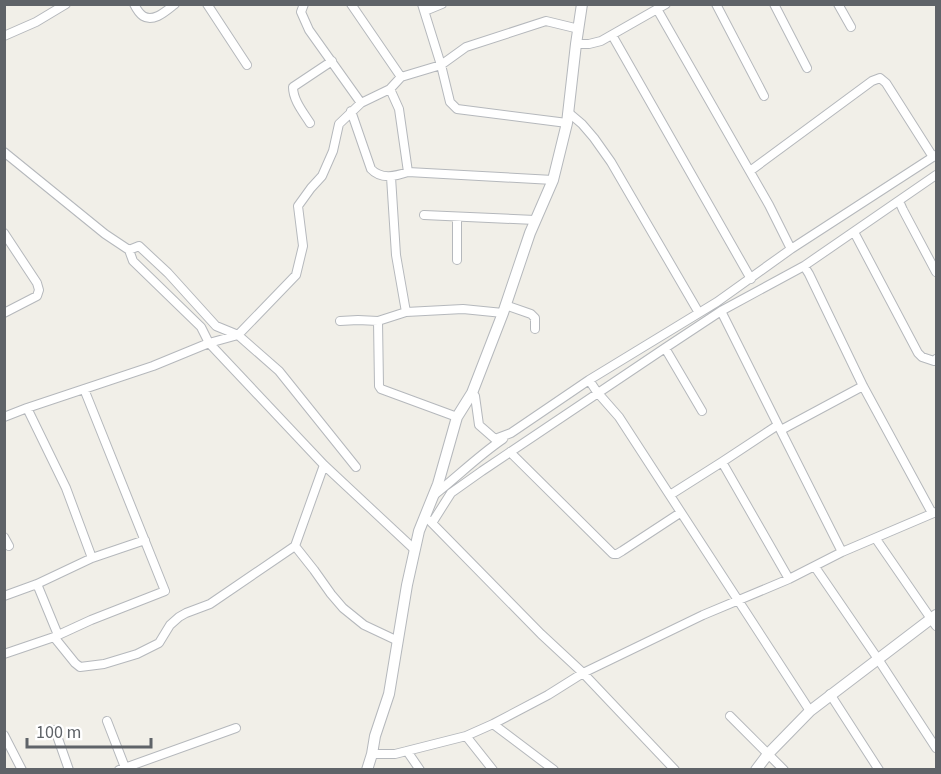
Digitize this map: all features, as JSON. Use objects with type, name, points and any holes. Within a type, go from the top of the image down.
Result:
[{"type":"street","points":[[4,36],[36,22],[66,4]]},
{"type":"street","points":[[134,4],[142,16],[147,18],[165,12],[175,4]]},
{"type":"street","points":[[207,4],[248,65]]},
{"type":"street","points":[[304,4],[301,12],[309,30],[361,103]]},
{"type":"street","points":[[351,4],[401,77]]},
{"type":"street","points":[[442,4],[423,8],[450,102],[457,109],[568,118],[582,124],[611,162],[699,313]]},
{"type":"street","points":[[429,520],[433,496],[457,417],[472,393],[535,220],[552,180],[568,118],[582,4]]},
{"type":"street","points":[[717,4],[764,96]]},
{"type":"street","points":[[774,4],[807,68]]},
{"type":"street","points":[[838,4],[851,27]]},
{"type":"street","points":[[576,44],[589,44],[601,40],[662,7],[791,249]]},
{"type":"street","points":[[4,417],[153,366],[209,343],[238,335],[296,275],[303,246],[298,206],[322,176],[333,151],[339,124],[351,111],[361,103],[390,89],[401,77],[441,65],[466,47],[546,21],[579,29]]},
{"type":"street","points":[[612,34],[751,279]]},
{"type":"street","points":[[310,123],[295,98],[293,87],[332,62]]},
{"type":"street","points":[[433,496],[485,451],[589,380],[699,313],[791,249],[935,156],[886,83],[880,78],[872,81],[750,171]]},
{"type":"street","points":[[390,89],[399,109],[408,172]]},
{"type":"street","points":[[351,111],[371,169],[375,174],[391,177],[408,172],[552,180]]},
{"type":"street","points":[[4,152],[105,234],[129,250],[133,261],[201,327],[209,343],[324,465],[415,550]]},
{"type":"street","points":[[391,177],[396,255],[406,312]]},
{"type":"street","points":[[367,770],[375,735],[389,694],[407,585],[419,531],[451,494],[664,348],[721,311],[804,266],[936,177]]},
{"type":"street","points":[[899,201],[936,272]]},
{"type":"street","points":[[424,215],[535,220]]},
{"type":"street","points":[[457,260],[458,217]]},
{"type":"street","points":[[854,232],[918,353],[936,362]]},
{"type":"street","points":[[4,233],[39,290],[37,296],[4,313]]},
{"type":"street","points":[[129,250],[139,246],[168,273],[216,326],[238,335],[279,371],[356,467]]},
{"type":"street","points":[[372,754],[395,754],[466,736],[548,695],[583,673],[703,615],[789,579],[842,552],[934,512],[863,386],[804,266]]},
{"type":"street","points":[[340,321],[378,321],[406,312],[504,309],[531,314],[535,318],[535,330]]},
{"type":"street","points":[[721,311],[842,552]]},
{"type":"street","points":[[378,321],[379,386],[381,389],[457,417]]},
{"type":"street","points":[[664,348],[702,411]]},
{"type":"street","points":[[589,380],[619,417],[810,711]]},
{"type":"street","points":[[670,495],[779,428],[863,386]]},
{"type":"street","points":[[4,654],[56,636],[165,591],[84,389]]},
{"type":"street","points":[[472,393],[475,396],[479,425],[495,440],[511,434]]},
{"type":"street","points":[[27,408],[66,488],[93,558]]},
{"type":"street","points":[[510,452],[613,554],[622,551],[681,513]]},
{"type":"street","points":[[722,462],[789,579]]},
{"type":"street","points":[[37,584],[56,636],[80,667],[137,654],[159,643],[170,625],[179,617],[210,604],[295,546],[324,465]]},
{"type":"street","points":[[429,520],[583,673],[675,770]]},
{"type":"street","points":[[4,537],[9,546]]},
{"type":"street","points":[[756,770],[768,754],[830,694],[935,620],[876,539]]},
{"type":"street","points":[[4,596],[37,584],[93,558],[145,540]]},
{"type":"street","points":[[295,546],[343,608],[364,625],[398,641]]},
{"type":"street","points":[[815,567],[936,748]]},
{"type":"street","points":[[830,694],[879,770]]},
{"type":"street","points":[[730,716],[784,770]]},
{"type":"street","points":[[107,722],[123,769],[236,728]]},
{"type":"street","points":[[493,724],[554,770]]},
{"type":"street","points":[[55,730],[69,770]]},
{"type":"street","points":[[466,736],[493,770]]},
{"type":"street","points":[[5,739],[22,770]]},
{"type":"street","points":[[407,751],[420,770]]}]
